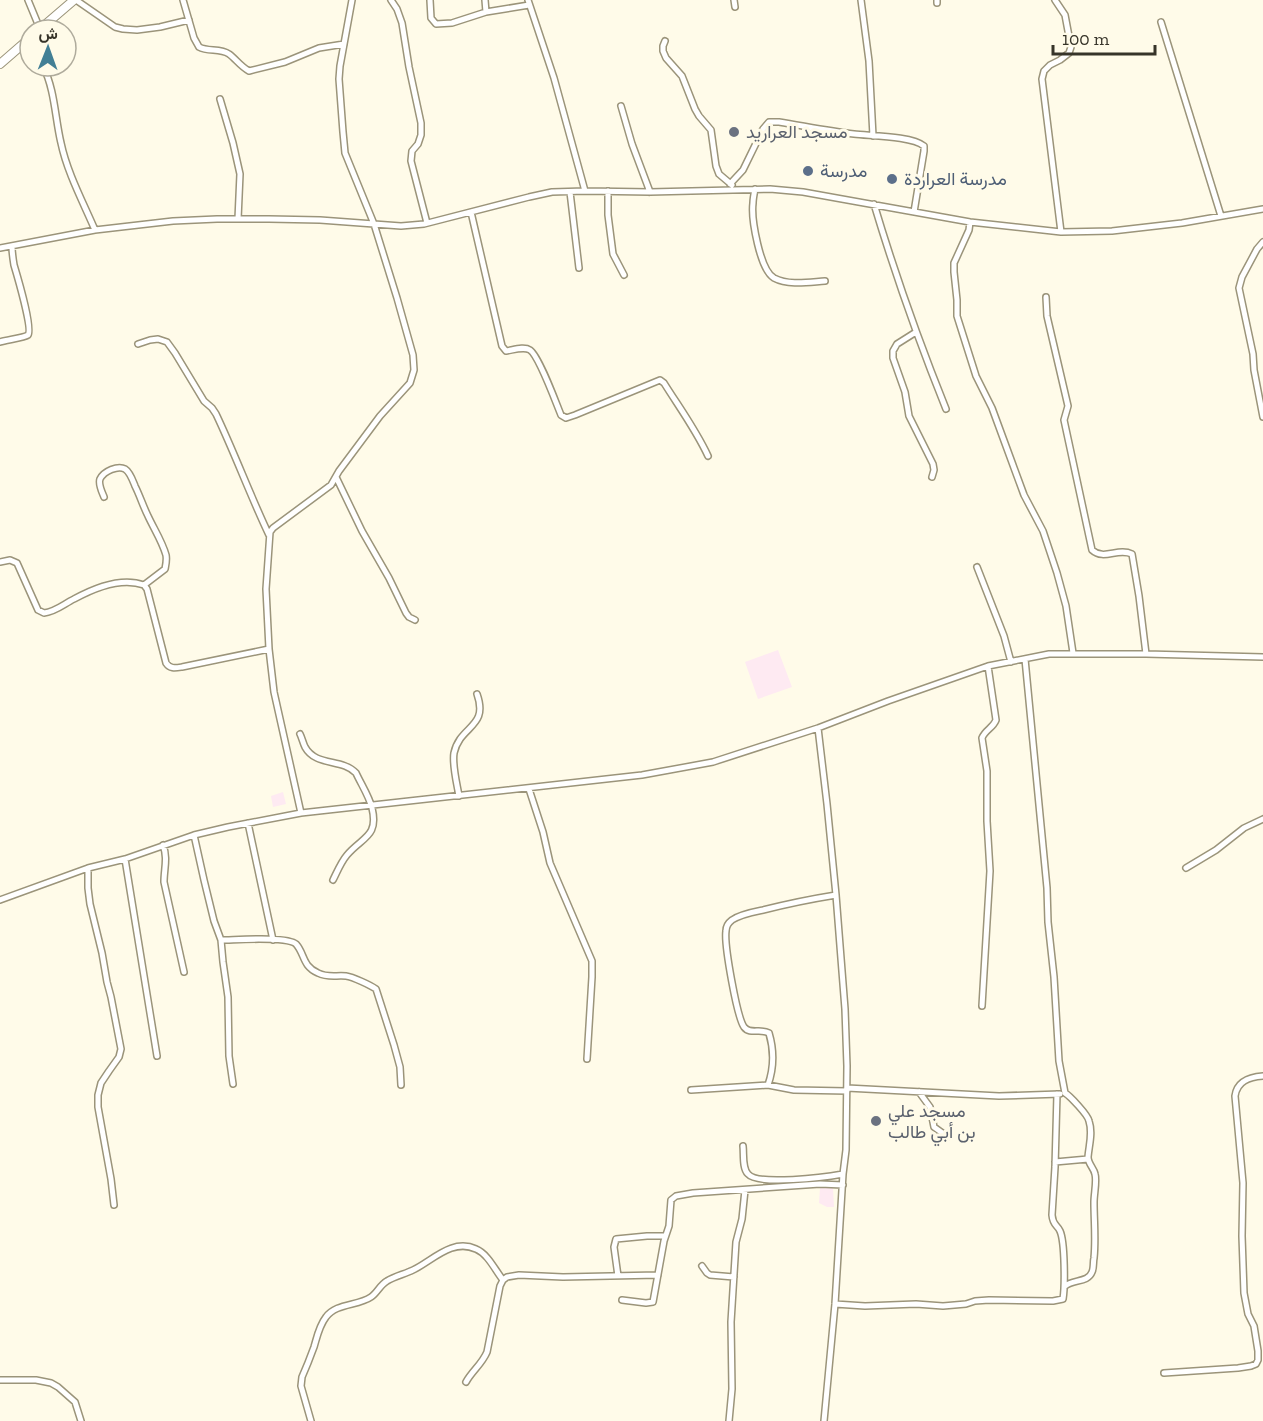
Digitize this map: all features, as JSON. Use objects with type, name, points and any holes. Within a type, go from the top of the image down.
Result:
[{"type":"street","points":[[28,0],[35,18]]},
{"type":"street","points":[[53,18],[75,0],[115,27],[123,29],[137,30],[189,20]]},
{"type":"street","points":[[183,0],[196,45],[204,50],[229,54],[249,71],[285,62],[319,48],[344,44]]},
{"type":"street","points":[[301,813],[274,692],[269,649],[266,589],[269,535],[273,528],[331,485],[380,416],[410,383],[414,370],[407,332],[374,224],[345,153],[339,80],[352,0]]},
{"type":"street","points":[[391,0],[402,22],[421,123],[421,135],[412,151],[411,161],[427,223]]},
{"type":"street","points":[[430,0],[431,18],[436,24],[452,23],[486,12],[528,3],[554,78],[585,191]]},
{"type":"street","points":[[485,0],[486,12]]},
{"type":"street","points":[[861,0],[869,61],[873,136]]},
{"type":"street","points":[[1055,0],[1065,15],[1071,48],[1069,53],[1044,71],[1042,80],[1060,232]]},
{"type":"street","points":[[1161,22],[1221,216]]},
{"type":"street","points":[[666,41],[663,46],[666,58],[682,76],[695,109],[711,130],[719,174],[739,190]]},
{"type":"street","points":[[0,64],[18,49]]},
{"type":"street","points":[[47,78],[53,98],[61,145],[95,230]]},
{"type":"street","points":[[220,99],[240,174],[238,219]]},
{"type":"street","points":[[621,106],[650,192]]},
{"type":"street","points":[[730,184],[742,170],[769,122],[913,141],[924,146],[914,212]]},
{"type":"street","points":[[0,248],[95,230],[173,221],[320,220],[401,226],[427,223],[552,192],[755,189],[803,192],[970,222],[1060,232],[1112,231],[1182,223],[1263,209]]},
{"type":"street","points":[[755,189],[753,214],[758,245],[768,272],[772,277],[780,280],[825,281]]},
{"type":"street","points":[[608,191],[608,215],[613,254],[624,275]]},
{"type":"street","points":[[570,192],[579,267]]},
{"type":"street","points":[[874,204],[916,332],[946,410]]},
{"type":"street","points":[[471,212],[501,346],[506,351],[525,348],[531,350],[551,388],[561,415],[566,418],[575,415],[660,380],[699,436],[708,456]]},
{"type":"street","points":[[970,222],[967,236],[954,264],[957,316],[976,376],[989,400],[1024,495],[1043,531],[1054,562],[1066,606],[1073,653]]},
{"type":"street","points":[[1263,242],[1242,276],[1239,288],[1263,417]]},
{"type":"street","points":[[0,342],[28,335],[29,332],[12,246]]},
{"type":"street","points":[[1046,297],[1051,332],[1068,406],[1064,420],[1092,550],[1095,554],[1102,556],[1127,551],[1132,554],[1146,654]]},
{"type":"street","points":[[916,332],[897,344],[893,357],[905,392],[909,417],[933,464],[932,477]]},
{"type":"street","points":[[138,344],[158,339],[166,342],[175,353],[204,401],[216,414],[269,535]]},
{"type":"street","points":[[104,497],[100,479],[113,469],[126,470],[164,548],[166,557],[165,569],[144,585]]},
{"type":"street","points":[[336,477],[406,613],[415,620]]},
{"type":"street","points":[[0,562],[10,560],[16,563],[38,610],[44,614],[79,596],[110,585],[130,582],[144,585],[169,667],[182,667],[269,649]]},
{"type":"street","points":[[977,567],[1005,636],[1011,662]]},
{"type":"street","points":[[0,900],[88,868],[194,835],[301,813],[529,789],[642,775],[713,762],[818,728],[988,666],[1049,654],[1263,657]]},
{"type":"street","points":[[1025,659],[1047,888],[1059,1061],[1065,1093]]},
{"type":"street","points":[[982,1006],[990,871],[987,771],[982,738],[996,720],[988,666]]},
{"type":"street","points":[[459,796],[454,752],[463,735],[478,719],[480,704],[477,694]]},
{"type":"street","points":[[818,728],[836,895],[845,1009],[847,1090],[846,1150],[824,1421]]},
{"type":"street","points":[[300,734],[310,755],[353,770],[372,806],[374,822],[372,830],[348,853],[333,880]]},
{"type":"street","points":[[529,789],[550,863],[592,961],[587,1059]]},
{"type":"street","points":[[1186,868],[1216,850],[1244,828],[1263,819]]},
{"type":"street","points":[[248,824],[273,939]]},
{"type":"street","points":[[194,835],[211,910],[221,940],[228,997],[229,1056],[233,1084]]},
{"type":"street","points":[[163,845],[166,857],[164,882],[184,972]]},
{"type":"street","points":[[125,858],[157,1056]]},
{"type":"street","points":[[88,868],[90,904],[121,1048],[119,1057],[104,1079],[98,1095],[114,1206]]},
{"type":"street","points":[[768,1084],[772,1073],[772,1044],[769,1034],[764,1030],[751,1031],[742,1024],[734,992],[726,939],[728,923],[752,912],[796,901],[836,895]]},
{"type":"street","points":[[221,940],[290,941],[296,945],[307,964],[321,975],[348,976],[376,989],[394,1045],[401,1085]]},
{"type":"street","points":[[1164,1372],[1238,1368],[1256,1364],[1258,1360],[1255,1332],[1248,1314],[1244,1293],[1243,1183],[1235,1096],[1236,1090],[1243,1081],[1249,1077],[1263,1076]]},
{"type":"street","points":[[691,1090],[768,1084],[794,1090],[999,1096],[1065,1093],[1089,1118],[1091,1142],[1088,1159],[1095,1175],[1096,1245],[1092,1272],[1084,1280],[1068,1283],[1065,1286]]},
{"type":"street","points":[[919,1092],[930,1107],[934,1127],[948,1137]]},
{"type":"street","points":[[835,1304],[943,1306],[990,1300],[1063,1299],[1065,1286],[1061,1233],[1053,1222],[1052,1215],[1057,1094]]},
{"type":"street","points":[[743,1146],[746,1171],[753,1178],[782,1180],[843,1174]]},
{"type":"street","points":[[1055,1162],[1088,1159]]},
{"type":"street","points":[[622,1300],[653,1303],[665,1236],[669,1226],[671,1200],[674,1197],[685,1194],[820,1184],[843,1185]]},
{"type":"street","points":[[729,1421],[732,1389],[731,1322],[736,1242],[742,1219],[745,1190]]},
{"type":"street","points":[[618,1276],[614,1247],[616,1239],[665,1236]]},
{"type":"street","points":[[311,1421],[301,1386],[302,1377],[320,1327],[329,1313],[369,1298],[388,1280],[411,1271],[438,1254],[454,1248],[477,1249],[502,1280]]},
{"type":"street","points":[[702,1266],[710,1275],[734,1277]]},
{"type":"street","points":[[466,1382],[487,1352],[502,1280],[507,1277],[519,1275],[658,1275]]},
{"type":"street","points":[[0,1380],[36,1380],[51,1383],[72,1397],[81,1421]]},
{"type":"shaded area","points":[[778,650],[792,687],[758,699],[745,662]]},
{"type":"shaded area","points":[[283,792],[286,804],[273,807],[271,796]]},
{"type":"shaded area","points":[[820,1188],[833,1188],[834,1207],[827,1207],[819,1203]]},
{"type":"place","name":"مسجد العراريد","points":[[734,132]]},
{"type":"place","name":"مدرسة","points":[[808,171]]},
{"type":"place","name":"مدرسة العراردة","points":[[892,179]]},
{"type":"place","name":"مسجد علي بن أبي طالب","points":[[876,1121]]}]
